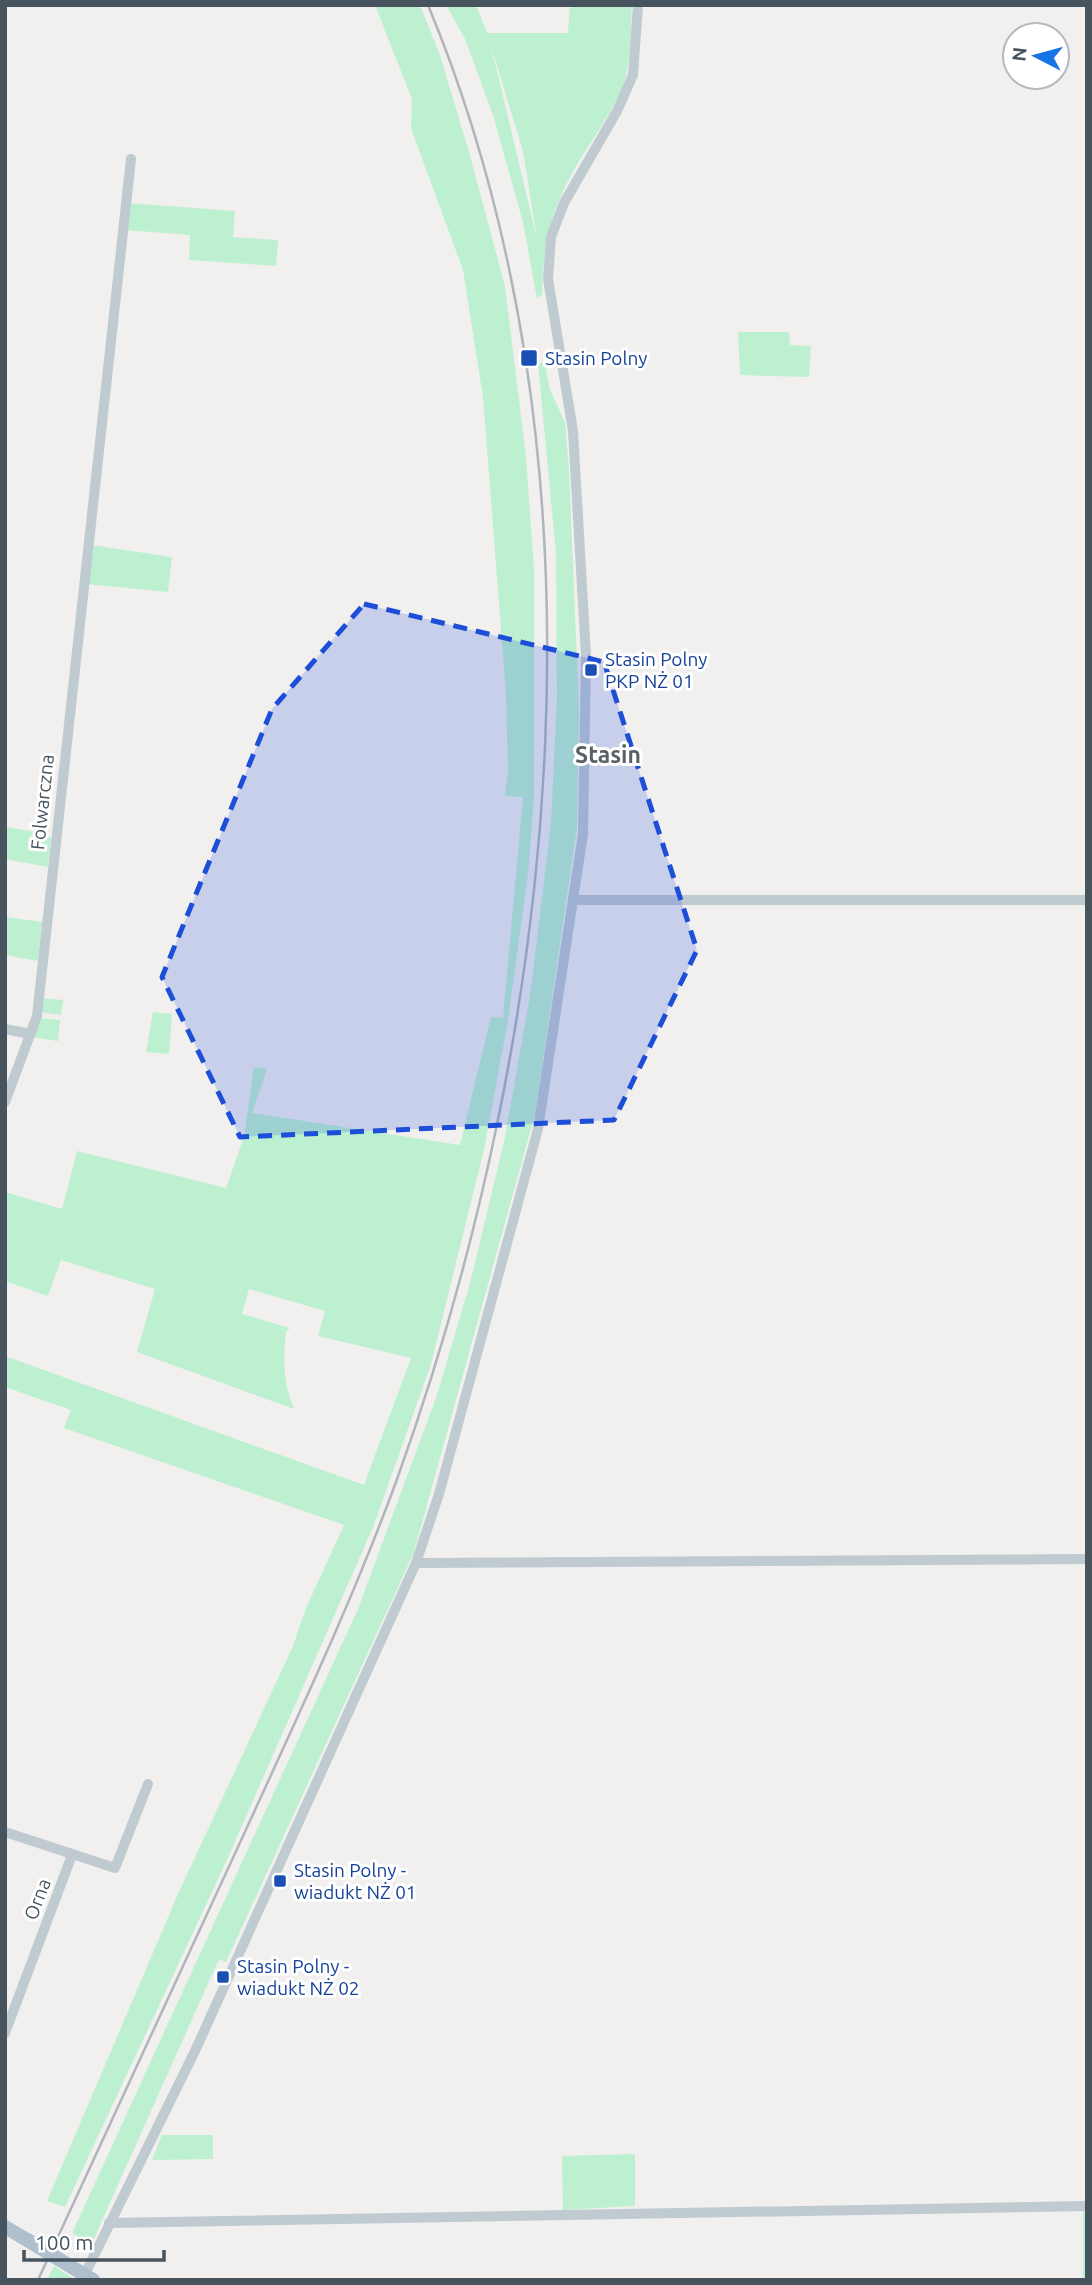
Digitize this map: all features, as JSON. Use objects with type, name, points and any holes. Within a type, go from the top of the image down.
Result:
[{"type":"main road","points":[[5,2227],[93,2280]]},
{"type":"street","points":[[82,2280],[195,2051],[416,1563],[439,1494],[538,1129],[583,834],[586,655],[573,431],[549,288],[548,256],[564,203],[617,111],[633,75],[638,5]]},
{"type":"street","name":"Folwarczna","points":[[5,1102],[37,1016],[131,159]]},
{"type":"street","points":[[573,900],[1087,900]]},
{"type":"street","points":[[5,1029],[30,1034]]},
{"type":"street","points":[[416,1563],[1087,1559]]},
{"type":"street","points":[[5,1832],[112,1869],[118,1865],[148,1784]]},
{"type":"street","name":"Orna","points":[[5,2033],[72,1855]]},
{"type":"street","points":[[109,2223],[1087,2206]]},
{"type":"highlighted area","points":[[364,604],[604,662],[697,950],[614,1120],[240,1137],[162,977],[272,709]]},
{"type":"green space","points":[[375,5],[420,5],[440,55],[505,286],[526,457],[534,569],[534,797],[528,874],[508,1020],[484,1150],[431,1364],[374,1525],[226,1862],[65,2207],[47,2201],[178,1894],[293,1646],[306,1608],[344,1525],[64,1428],[71,1410],[5,1387],[5,1356],[364,1485],[411,1358],[318,1336],[325,1311],[249,1289],[242,1314],[290,1328],[286,1331],[284,1352],[288,1390],[294,1409],[137,1352],[155,1289],[61,1260],[48,1296],[5,1281],[5,1192],[62,1209],[77,1151],[226,1188],[244,1137],[254,1067],[267,1069],[252,1113],[460,1145],[491,1017],[503,1018],[523,797],[505,796],[508,773],[506,694],[483,397],[463,270],[411,128],[412,99]]},
{"type":"green space","points":[[446,5],[476,5],[487,33],[568,33],[570,5],[632,5],[625,81],[559,200],[546,245],[542,294],[537,299],[523,222],[493,115],[465,39]],"holes":[[[491,46],[523,151],[537,239]]]},
{"type":"green space","points":[[128,203],[235,211],[233,237],[278,240],[276,266],[189,260],[190,235],[125,230]]},
{"type":"green space","points":[[738,332],[789,332],[790,345],[811,346],[809,377],[740,375]]},
{"type":"green space","points":[[545,362],[549,387],[565,423],[579,710],[577,827],[535,1114],[414,1552],[226,1962],[219,1959],[92,2243],[73,2234],[73,2231],[358,1609],[437,1395],[470,1283],[504,1142],[530,996],[551,824],[557,698],[556,554],[538,363]]},
{"type":"green space","points":[[91,545],[172,557],[168,592],[86,584]]},
{"type":"green space","points":[[5,827],[48,834],[51,839],[48,867],[5,859]]},
{"type":"green space","points":[[6,917],[42,922],[38,961],[5,955]]},
{"type":"green space","points":[[41,998],[63,1000],[61,1015],[40,1012]]},
{"type":"green space","points":[[153,1012],[172,1014],[169,1054],[146,1052]]},
{"type":"green space","points":[[39,1018],[60,1020],[58,1041],[31,1037]]},
{"type":"green space","points":[[162,2135],[213,2135],[213,2159],[152,2160]]},
{"type":"green space","points":[[635,2154],[635,2206],[563,2210],[562,2156]]},
{"type":"green space","points":[[1083,2208],[1087,2208],[1087,2280],[1083,2280]]},
{"type":"green space","points":[[54,2266],[75,2280],[47,2280]]},
{"type":"railway","points":[[38,2280],[304,1703],[379,1527],[453,1306],[497,1123],[529,935],[545,744],[545,553],[526,364],[488,181],[428,5]]},
{"type":"place","name":"Stasin Polny","points":[[529,358]]},
{"type":"place","name":"Stasin Polny PKP NŻ 01","points":[[591,670]]},
{"type":"place","name":"Stasin Polny - wiadukt NŻ 01","points":[[280,1881]]},
{"type":"place","name":"Stasin Polny - wiadukt NŻ 02","points":[[223,1977]]},
{"type":"district","name":"Stasin","points":[[608,754]]}]
